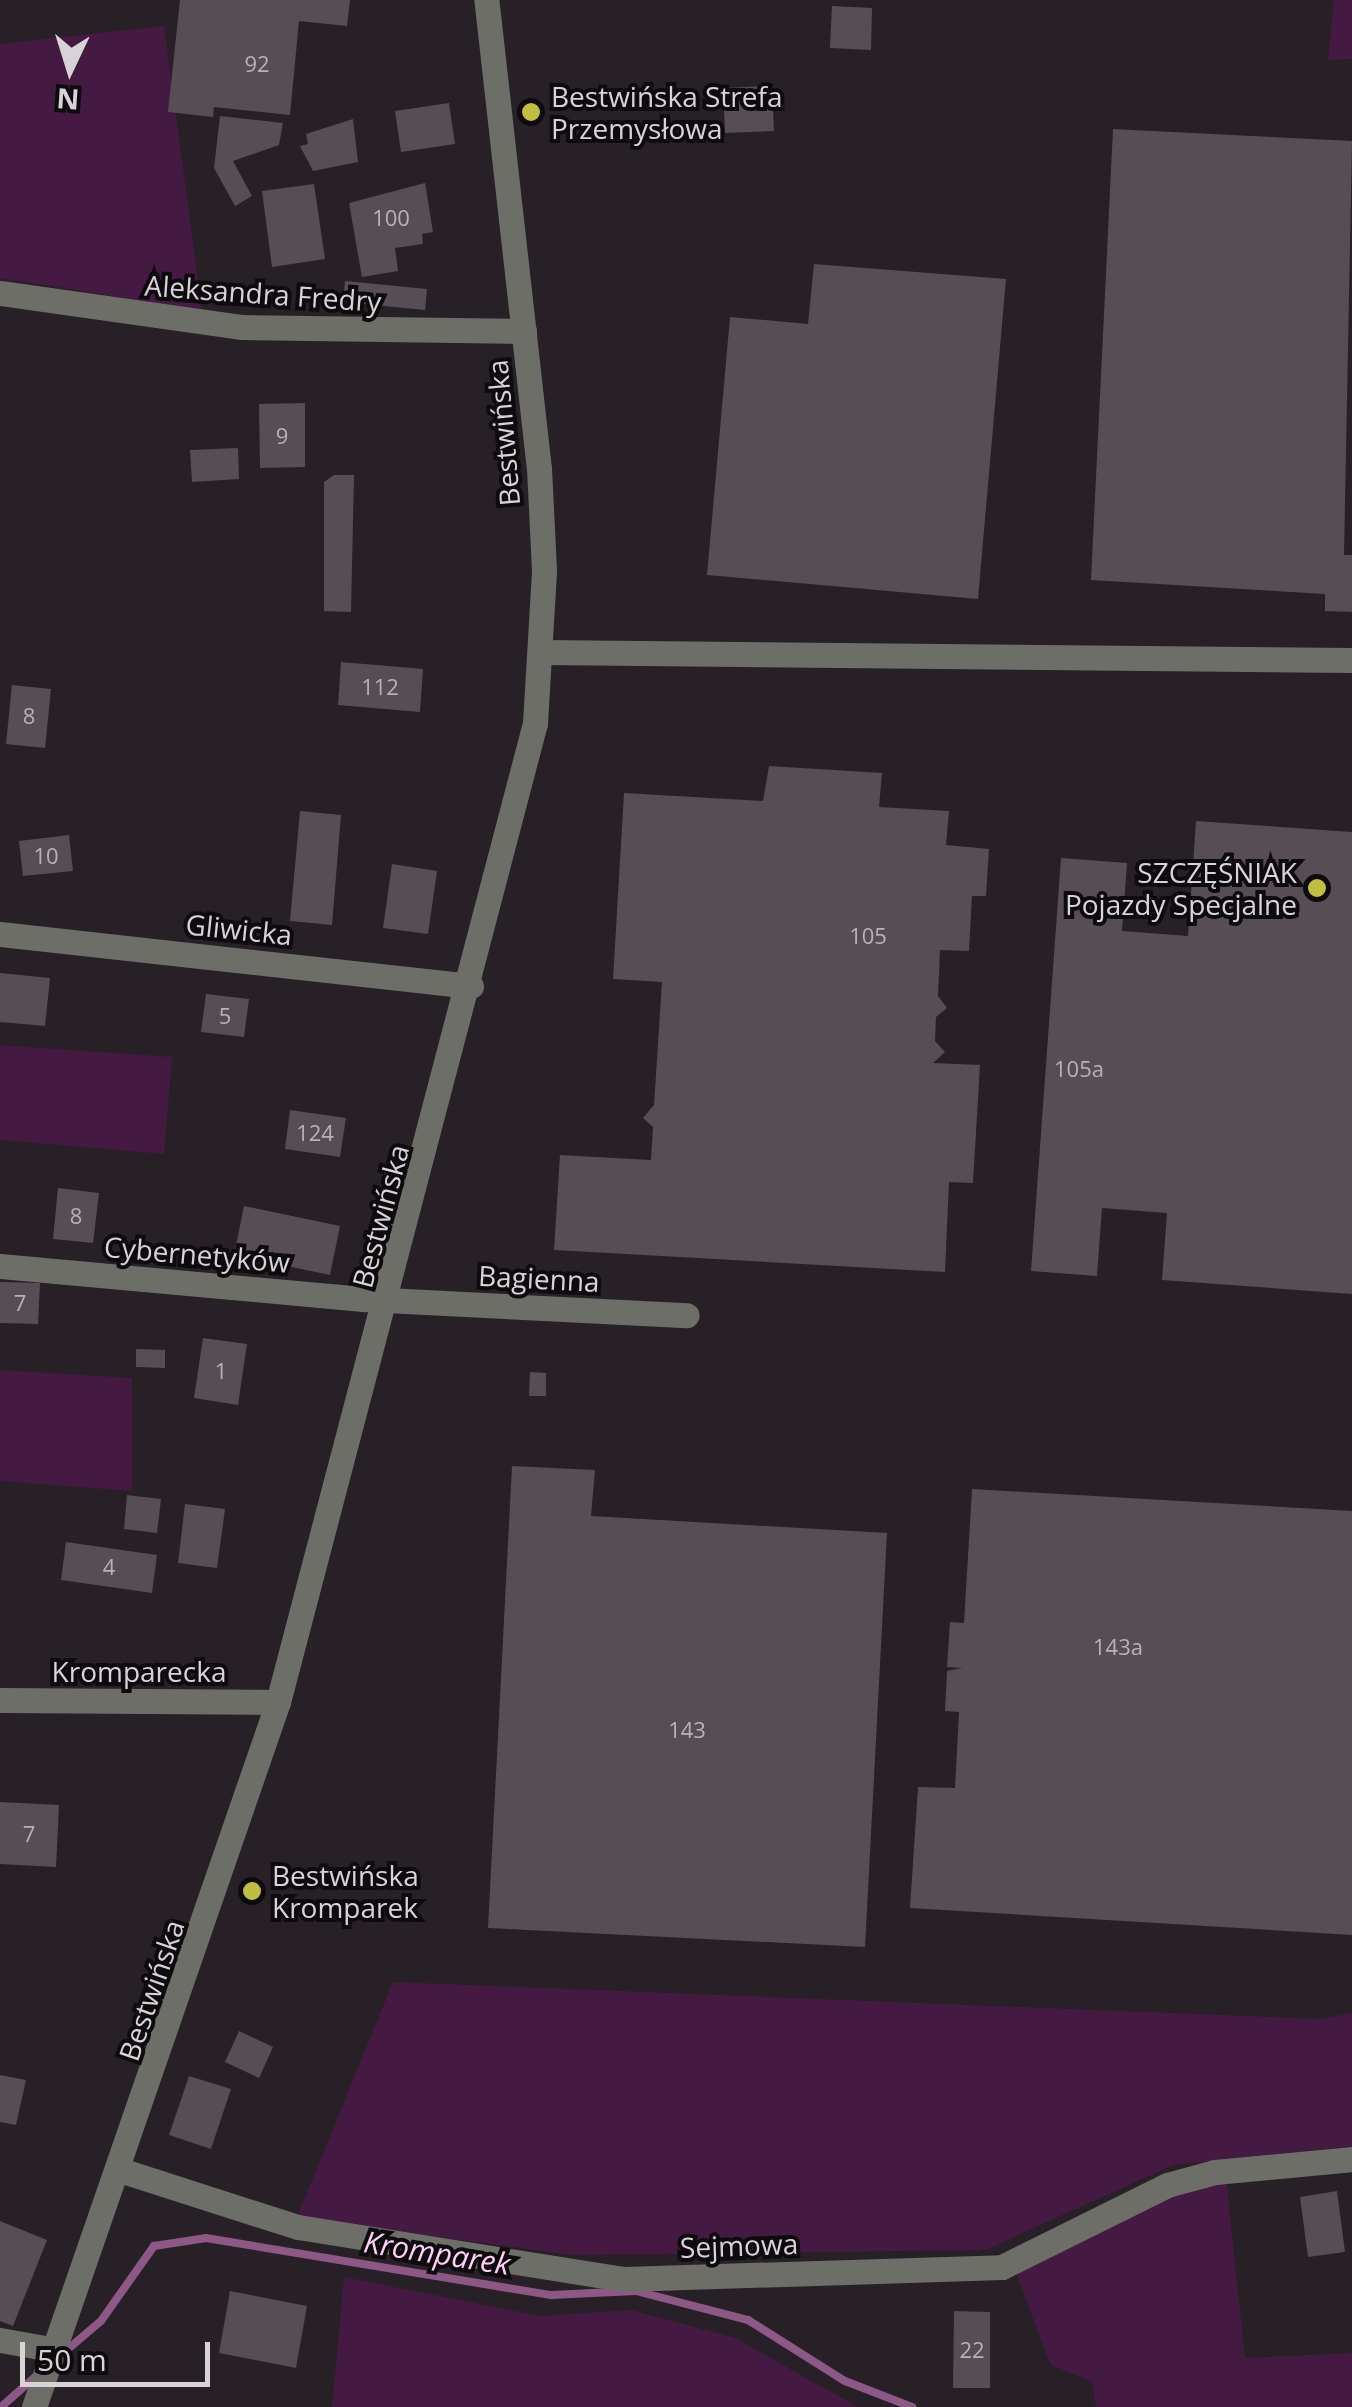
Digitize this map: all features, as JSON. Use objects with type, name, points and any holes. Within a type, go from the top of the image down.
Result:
[{"type":"street","name":"Bestwińska","points":[[34,2406],[120,2170],[278,1702],[389,1299],[520,796],[541,652],[544,570],[524,331],[486,0]]},
{"type":"street","name":"Aleksandra Fredry","points":[[0,293],[241,327],[524,331]]},
{"type":"street","points":[[541,652],[1352,660]]},
{"type":"street","name":"Gliwicka","points":[[0,934],[471,986]]},
{"type":"street","name":"Cybernetyków","points":[[0,1266],[389,1299]]},
{"type":"street","name":"Bagienna","points":[[389,1299],[687,1315]]},
{"type":"street","name":"Kromparecka","points":[[0,1700],[278,1702]]},
{"type":"street","name":"Sejmowa","points":[[120,2170],[298,2227],[570,2277],[624,2279],[1002,2266],[1168,2185],[1215,2172],[1352,2158]]},
{"type":"street","points":[[0,2340],[56,2350]]},
{"type":"shaded area","points":[[1334,0],[1352,0],[1352,59],[1328,60]]},
{"type":"shaded area","points":[[164,26],[202,310],[0,278],[0,44]]},
{"type":"shaded area","points":[[0,1045],[172,1057],[164,1154],[0,1140]]},
{"type":"shaded area","points":[[0,1370],[132,1378],[132,1491],[0,1481]]},
{"type":"shaded area","points":[[393,1982],[1321,2019],[1352,2013],[1352,2146],[1173,2165],[985,2250],[570,2255],[297,2217]]},
{"type":"shaded area","points":[[1226,2177],[1245,2358],[1352,2353],[1352,2407],[1096,2407],[1092,2382],[1050,2364],[1013,2265],[1094,2224]]},
{"type":"shaded area","points":[[344,2277],[540,2316],[631,2310],[735,2338],[858,2407],[332,2407]]},
{"type":"building","points":[[180,0],[350,0],[347,26],[299,21],[290,115],[214,107],[213,117],[168,112]]},
{"type":"building","points":[[832,6],[872,8],[871,50],[830,48]]},
{"type":"building","points":[[772,86],[774,131],[725,133],[723,88]]},
{"type":"building","points":[[449,103],[455,144],[401,152],[395,111]]},
{"type":"building","points":[[220,116],[283,123],[279,145],[233,161],[252,196],[235,206],[214,168]]},
{"type":"building","points":[[353,119],[358,162],[313,171],[300,146],[308,144],[306,134]]},
{"type":"building","points":[[1113,129],[1352,141],[1344,555],[1352,555],[1352,612],[1325,611],[1325,594],[1091,580]]},
{"type":"building","points":[[425,183],[433,232],[422,234],[423,244],[395,248],[398,271],[362,277],[349,203]]},
{"type":"building","points":[[314,184],[325,259],[272,267],[262,191]]},
{"type":"building","points":[[814,264],[1006,279],[978,599],[707,575],[730,317],[808,324]]},
{"type":"building","points":[[345,281],[427,289],[425,310],[343,302]]},
{"type":"building","points":[[305,403],[305,467],[260,468],[259,404]]},
{"type":"building","points":[[238,448],[239,479],[192,482],[190,450]]},
{"type":"building","points":[[334,475],[354,475],[351,612],[324,611],[324,482]]},
{"type":"building","points":[[341,662],[423,669],[420,712],[338,705]]},
{"type":"building","points":[[12,685],[51,689],[45,748],[6,744]]},
{"type":"building","points":[[769,766],[882,773],[879,807],[949,811],[946,845],[989,849],[986,896],[972,896],[969,951],[940,950],[938,996],[947,1008],[936,1017],[935,1041],[945,1052],[933,1063],[980,1065],[973,1183],[949,1182],[945,1272],[554,1250],[560,1155],[651,1160],[653,1127],[643,1118],[654,1105],[662,982],[613,979],[624,793],[763,801]]},
{"type":"building","points":[[300,811],[341,815],[332,925],[290,921]]},
{"type":"building","points":[[1196,821],[1352,832],[1352,1294],[1162,1280],[1167,1213],[1102,1208],[1097,1276],[1031,1271],[1061,858],[1127,863],[1122,931],[1188,936]]},
{"type":"building","points":[[69,835],[73,871],[23,876],[19,841]]},
{"type":"building","points":[[392,864],[437,871],[428,934],[383,928]]},
{"type":"building","points":[[0,973],[50,978],[45,1026],[0,1022]]},
{"type":"building","points":[[206,994],[249,999],[244,1037],[201,1032]]},
{"type":"building","points":[[290,1110],[346,1118],[340,1157],[285,1149]]},
{"type":"building","points":[[58,1188],[99,1193],[93,1243],[53,1239]]},
{"type":"building","points":[[244,1206],[340,1226],[330,1275],[234,1255]]},
{"type":"building","points":[[0,1282],[40,1283],[38,1324],[0,1323]]},
{"type":"building","points":[[203,1338],[247,1344],[238,1405],[194,1398]]},
{"type":"building","points":[[136,1349],[165,1350],[165,1368],[136,1367]]},
{"type":"building","points":[[530,1372],[546,1373],[546,1396],[529,1396]]},
{"type":"building","points":[[512,1466],[595,1470],[591,1516],[887,1533],[865,1947],[488,1928]]},
{"type":"building","points":[[972,1489],[1352,1511],[1352,1935],[910,1908],[918,1787],[955,1788],[959,1712],[945,1711],[947,1671],[962,1668],[947,1667],[950,1622],[964,1623]]},
{"type":"building","points":[[127,1495],[161,1499],[157,1533],[124,1529]]},
{"type":"building","points":[[185,1504],[225,1509],[217,1568],[178,1563]]},
{"type":"building","points":[[66,1542],[157,1555],[152,1593],[61,1580]]},
{"type":"building","points":[[0,1802],[59,1805],[56,1867],[0,1864]]},
{"type":"building","points":[[239,2031],[273,2047],[259,2078],[225,2062]]},
{"type":"building","points":[[0,2075],[26,2080],[16,2125],[0,2122]]},
{"type":"building","points":[[189,2076],[231,2089],[211,2149],[169,2135]]},
{"type":"building","points":[[1337,2191],[1345,2252],[1308,2257],[1300,2197]]},
{"type":"building","points":[[0,2221],[47,2240],[13,2326],[0,2321]]},
{"type":"building","points":[[230,2291],[307,2306],[296,2368],[219,2353]]},
{"type":"building","points":[[954,2311],[990,2312],[990,2388],[953,2388]]},
{"type":"waterway","name":"Kromparek","points":[[61,2355],[101,2321],[154,2246],[206,2238],[551,2295],[636,2291],[748,2320],[845,2381],[912,2407]]},
{"type":"waterway","name":"Kromparek","points":[[1,2407],[35,2377]]},
{"type":"place","name":"Bestwińska Strefa Przemysłowa","points":[[531,112]]},
{"type":"place","name":"SZCZĘŚNIAK Pojazdy Specjalne","points":[[1317,888]]},
{"type":"place","name":"Bestwińska Kromparek","points":[[252,1891]]}]
